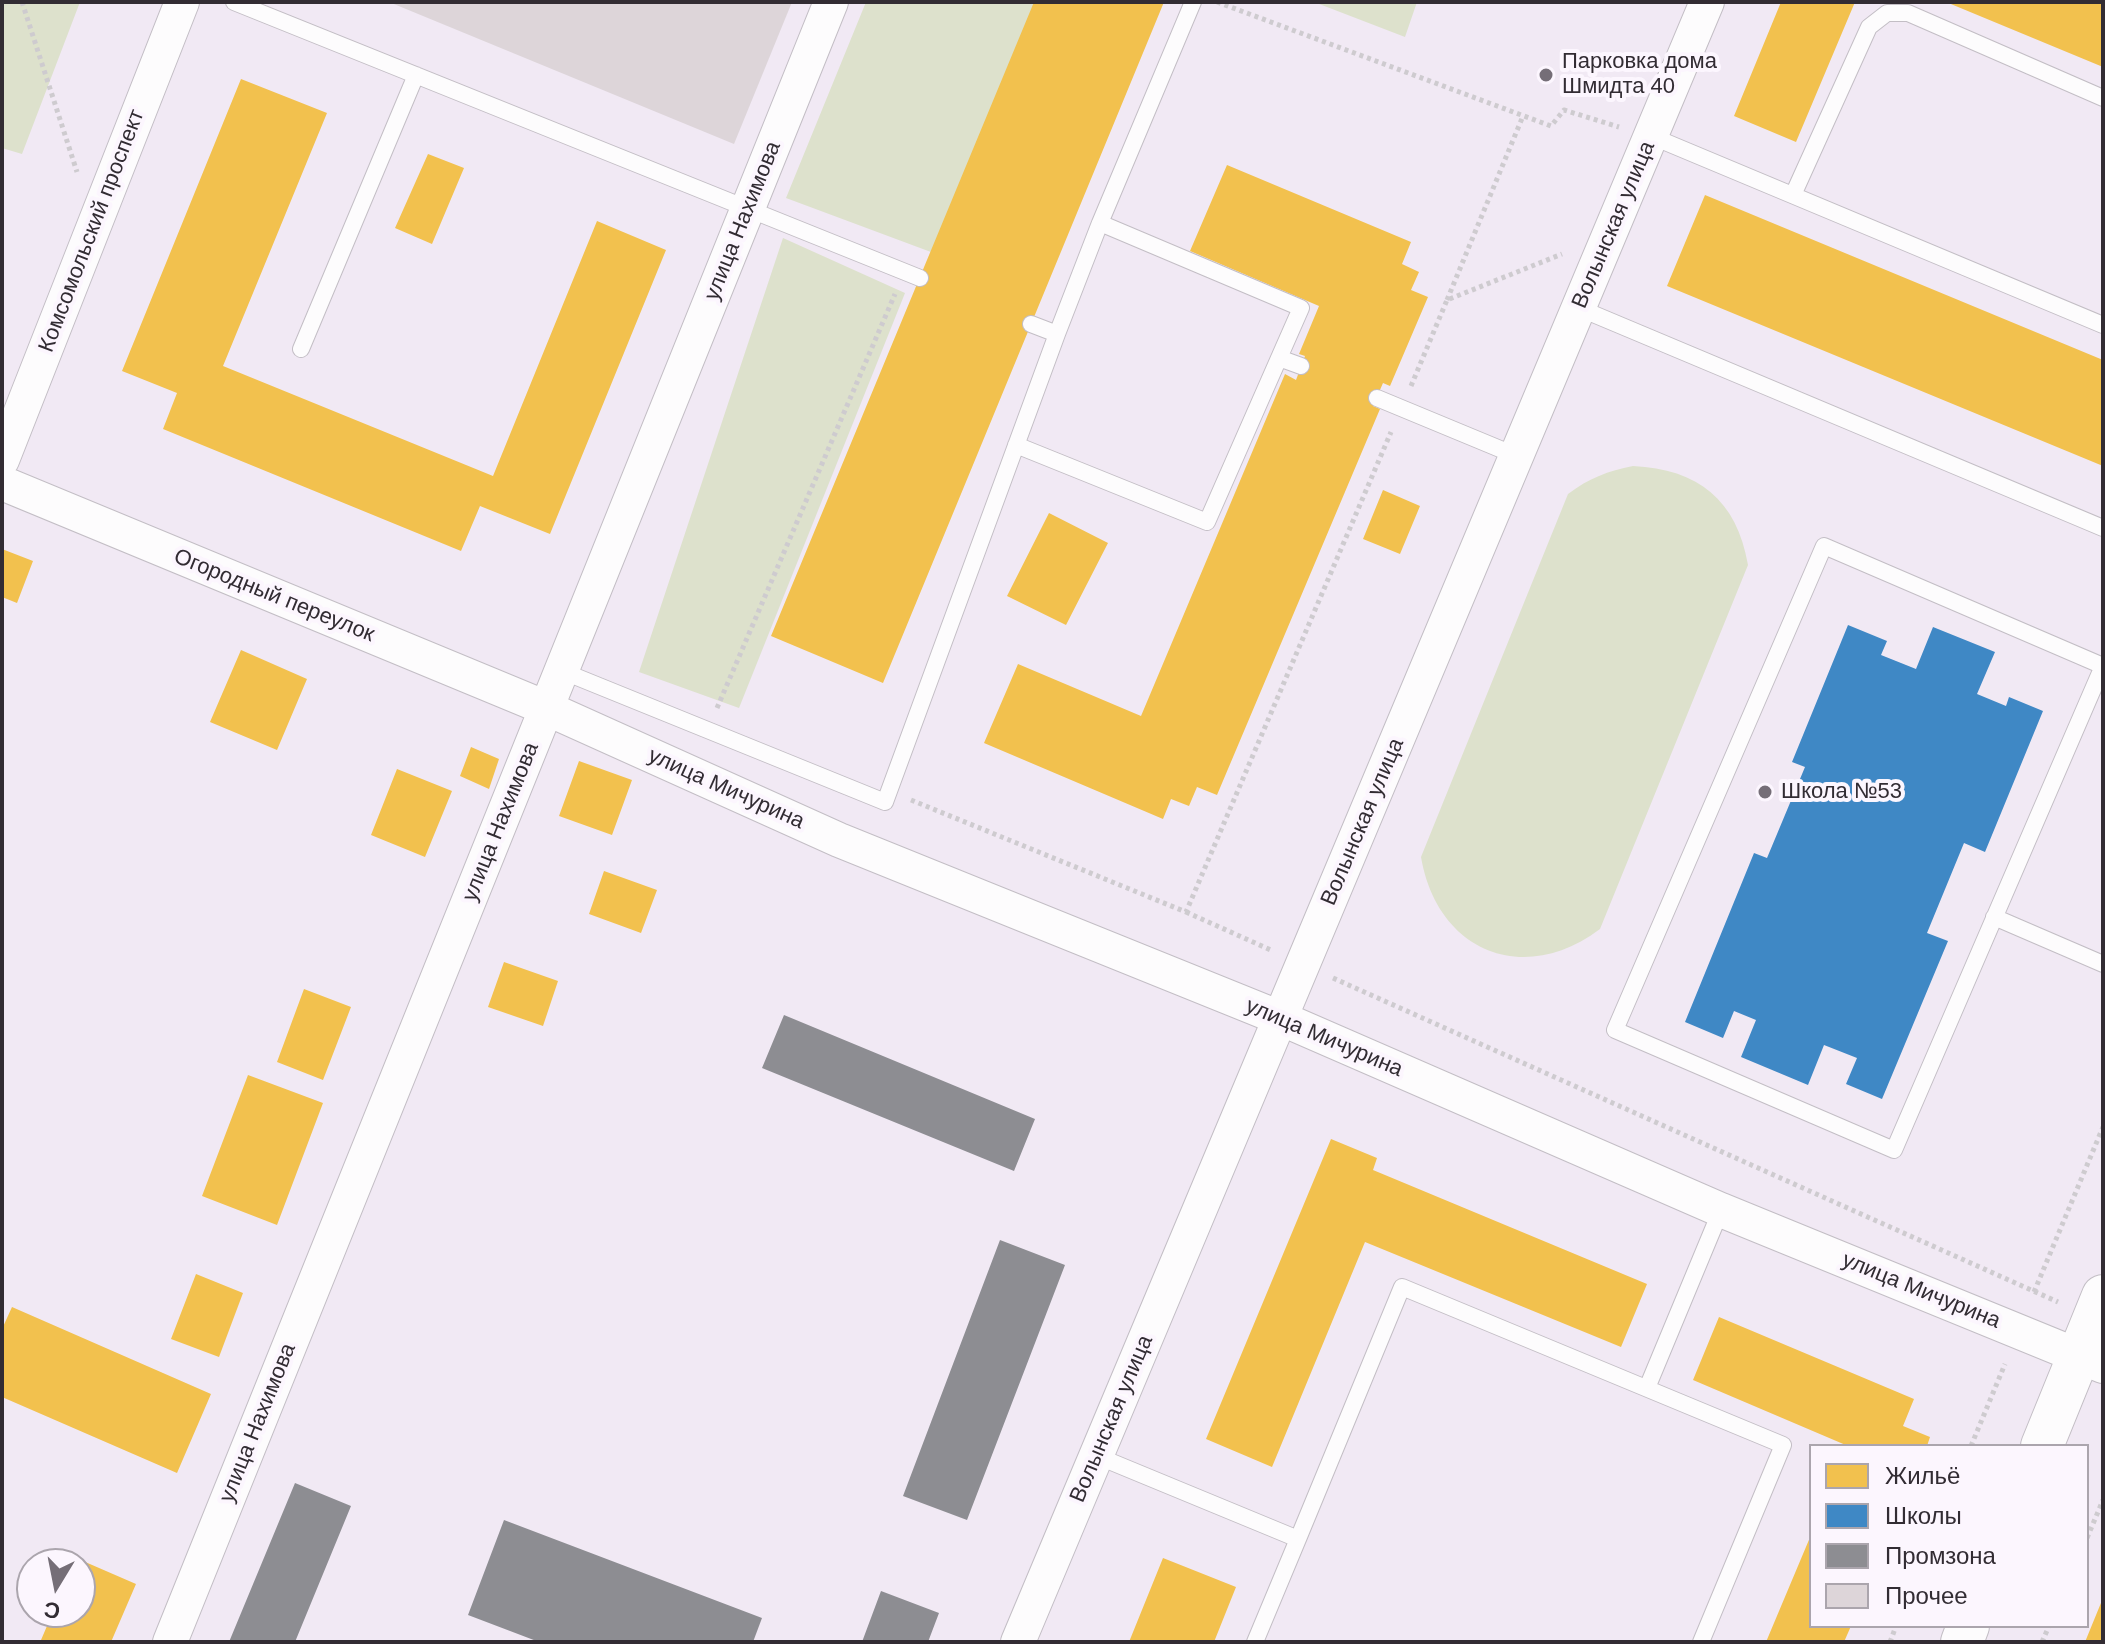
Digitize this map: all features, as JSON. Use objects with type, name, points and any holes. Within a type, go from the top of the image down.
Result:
[{"type":"street","name":"Комсомольский проспект","points":[[2,460],[182,2]]},
{"type":"street","name":"улица Нахимова","points":[[170,1642],[831,2]]},
{"type":"street","name":"Волынская улица","points":[[1018,1642],[1707,2]]},
{"type":"street","name":"Огородный переулок","points":[[2,483],[546,708]]},
{"type":"street","name":"улица Мичурина","points":[[546,708],[839,840],[1280,1018],[1721,1210],[2091,1361]]},
{"type":"street","points":[[2043,1444],[2091,1361],[2099,1306]]},
{"type":"lane","points":[[234,2],[912,275]]},
{"type":"lane","points":[[562,671],[885,802],[1057,334],[1193,2]]},
{"type":"lane","points":[[1793,195],[1869,27],[1887,13],[1908,13],[2103,98]]},
{"type":"lane","points":[[301,349],[416,75]]},
{"type":"lane","points":[[1651,136],[2103,325]]},
{"type":"lane","points":[[1016,445],[1207,522],[1301,308],[1100,223]]},
{"type":"lane","points":[[1579,308],[2103,528]]},
{"type":"lane","points":[[1031,324],[1057,334]]},
{"type":"lane","points":[[1279,358],[1301,366]]},
{"type":"lane","points":[[1377,398],[1517,456]]},
{"type":"lane","points":[[1824,546],[2103,666],[1994,917],[1894,1150],[1615,1030],[1824,546]]},
{"type":"lane","points":[[1994,917],[2103,964]]},
{"type":"lane","points":[[1647,1388],[1721,1210]]},
{"type":"lane","points":[[1255,1642],[1402,1287],[1783,1445],[1701,1642]]},
{"type":"lane","points":[[1097,1456],[1298,1539]]},
{"type":"path","points":[[22,2],[95,224]]},
{"type":"path","points":[[1217,2],[1551,126],[1564,110],[1651,136]]},
{"type":"path","points":[[1186,912],[1402,408],[1523,116]]},
{"type":"path","points":[[1447,300],[1609,235]]},
{"type":"path","points":[[712,720],[912,275]]},
{"type":"path","points":[[889,791],[1186,912],[2034,1292],[2099,1306]]},
{"type":"path","points":[[1972,1444],[2103,1127]]},
{"type":"path","points":[[2089,1533],[2103,1500]]},
{"type":"green space","points":[[2,2],[80,2],[22,154],[2,148]]},
{"type":"green space","points":[[866,2],[1039,2],[947,258],[786,198]]},
{"type":"green space","points":[[1314,2],[1417,2],[1405,37]]},
{"type":"green space","points":[[783,238],[905,293],[739,708],[639,672]]},
{"type":"green space","points":[[1633,466],[1677,474],[1711,492],[1735,523],[1748,565],[1600,929],[1571,946],[1542,955],[1514,956],[1488,950],[1464,936],[1445,916],[1430,889],[1421,857],[1568,494],[1599,476]]},
{"type":"building: Жильё","points":[[1034,2],[1164,2],[883,683],[771,636]]},
{"type":"building: Жильё","points":[[1781,2],[1855,2],[1796,142],[1734,116]]},
{"type":"building: Жильё","points":[[1946,2],[2103,2],[2103,67]]},
{"type":"building: Жильё","points":[[241,79],[327,113],[223,366],[493,476],[597,221],[666,250],[550,534],[480,506],[461,551],[163,429],[177,393],[122,371]]},
{"type":"building: Жильё","points":[[428,154],[464,168],[432,244],[395,228]]},
{"type":"building: Жильё","points":[[1227,165],[1411,242],[1402,264],[1419,272],[1411,290],[1428,297],[1390,386],[1383,383],[1373,406],[1380,409],[1217,795],[1197,787],[1189,806],[1171,799],[1163,819],[984,743],[1018,664],[1141,716],[1285,374],[1296,380],[1305,356],[1299,354],[1319,306],[1190,251]]},
{"type":"building: Жильё","points":[[1705,195],[2103,360],[2103,466],[1667,286]]},
{"type":"building: Жильё","points":[[1383,490],[1420,506],[1400,554],[1363,539]]},
{"type":"building: Жильё","points":[[1049,513],[1108,543],[1066,625],[1007,596]]},
{"type":"building: Жильё","points":[[2,549],[33,561],[17,603],[2,597]]},
{"type":"building: Жильё","points":[[241,650],[307,679],[277,750],[210,722]]},
{"type":"building: Жильё","points":[[471,747],[499,759],[489,789],[460,776]]},
{"type":"building: Жильё","points":[[579,761],[632,780],[612,835],[559,816]]},
{"type":"building: Жильё","points":[[397,769],[452,791],[425,857],[371,835]]},
{"type":"building: Жильё","points":[[604,871],[657,890],[641,933],[589,914]]},
{"type":"building: Жильё","points":[[504,962],[558,981],[543,1026],[488,1007]]},
{"type":"building: Жильё","points":[[304,989],[351,1007],[323,1080],[277,1062]]},
{"type":"building: Жильё","points":[[248,1075],[323,1103],[277,1225],[202,1196]]},
{"type":"building: Жильё","points":[[1331,1139],[1377,1158],[1373,1170],[1647,1284],[1621,1347],[1365,1242],[1272,1467],[1206,1439]]},
{"type":"building: Жильё","points":[[196,1274],[243,1293],[219,1357],[171,1339]]},
{"type":"building: Жильё","points":[[12,1307],[211,1394],[177,1473],[2,1397],[2,1329]]},
{"type":"building: Жильё","points":[[1719,1317],[1914,1399],[1903,1426],[1930,1437],[1928,1444],[1843,1444],[1693,1380]]},
{"type":"building: Жильё","points":[[1809,1540],[1809,1628],[1850,1628],[1844,1642],[1766,1642]]},
{"type":"building: Жильё","points":[[1163,1558],[1236,1587],[1214,1642],[1129,1642]]},
{"type":"building: Жильё","points":[[96,1567],[136,1584],[111,1642],[41,1640],[46,1628],[96,1628]]},
{"type":"building: Жильё","points":[[2103,1598],[2103,1642],[2085,1642]]},
{"type":"building: Школы","points":[[1848,625],[1887,641],[1881,655],[1916,669],[1933,627],[1995,652],[1977,694],[2006,706],[2009,697],[2043,711],[1985,852],[1964,843],[1927,933],[1948,941],[1882,1099],[1846,1084],[1857,1058],[1824,1045],[1808,1085],[1741,1057],[1756,1020],[1734,1011],[1723,1038],[1685,1022],[1754,853],[1767,858],[1805,767],[1792,762]]},
{"type":"building: Промзона","points":[[784,1015],[1035,1119],[1014,1171],[762,1068]]},
{"type":"building: Промзона","points":[[1000,1240],[1065,1265],[967,1520],[903,1496]]},
{"type":"building: Промзона","points":[[295,1483],[351,1506],[295,1642],[229,1642]]},
{"type":"building: Промзона","points":[[504,1520],[762,1618],[753,1642],[539,1642],[468,1615]]},
{"type":"building: Промзона","points":[[881,1591],[939,1613],[928,1642],[862,1642]]},
{"type":"building: Прочее","points":[[389,2],[792,2],[734,144]]},
{"type":"place","name":"Парковка дома Шмидта 40","points":[[1546,75]]},
{"type":"place","name":"Школа №53","points":[[1765,792]]}]
